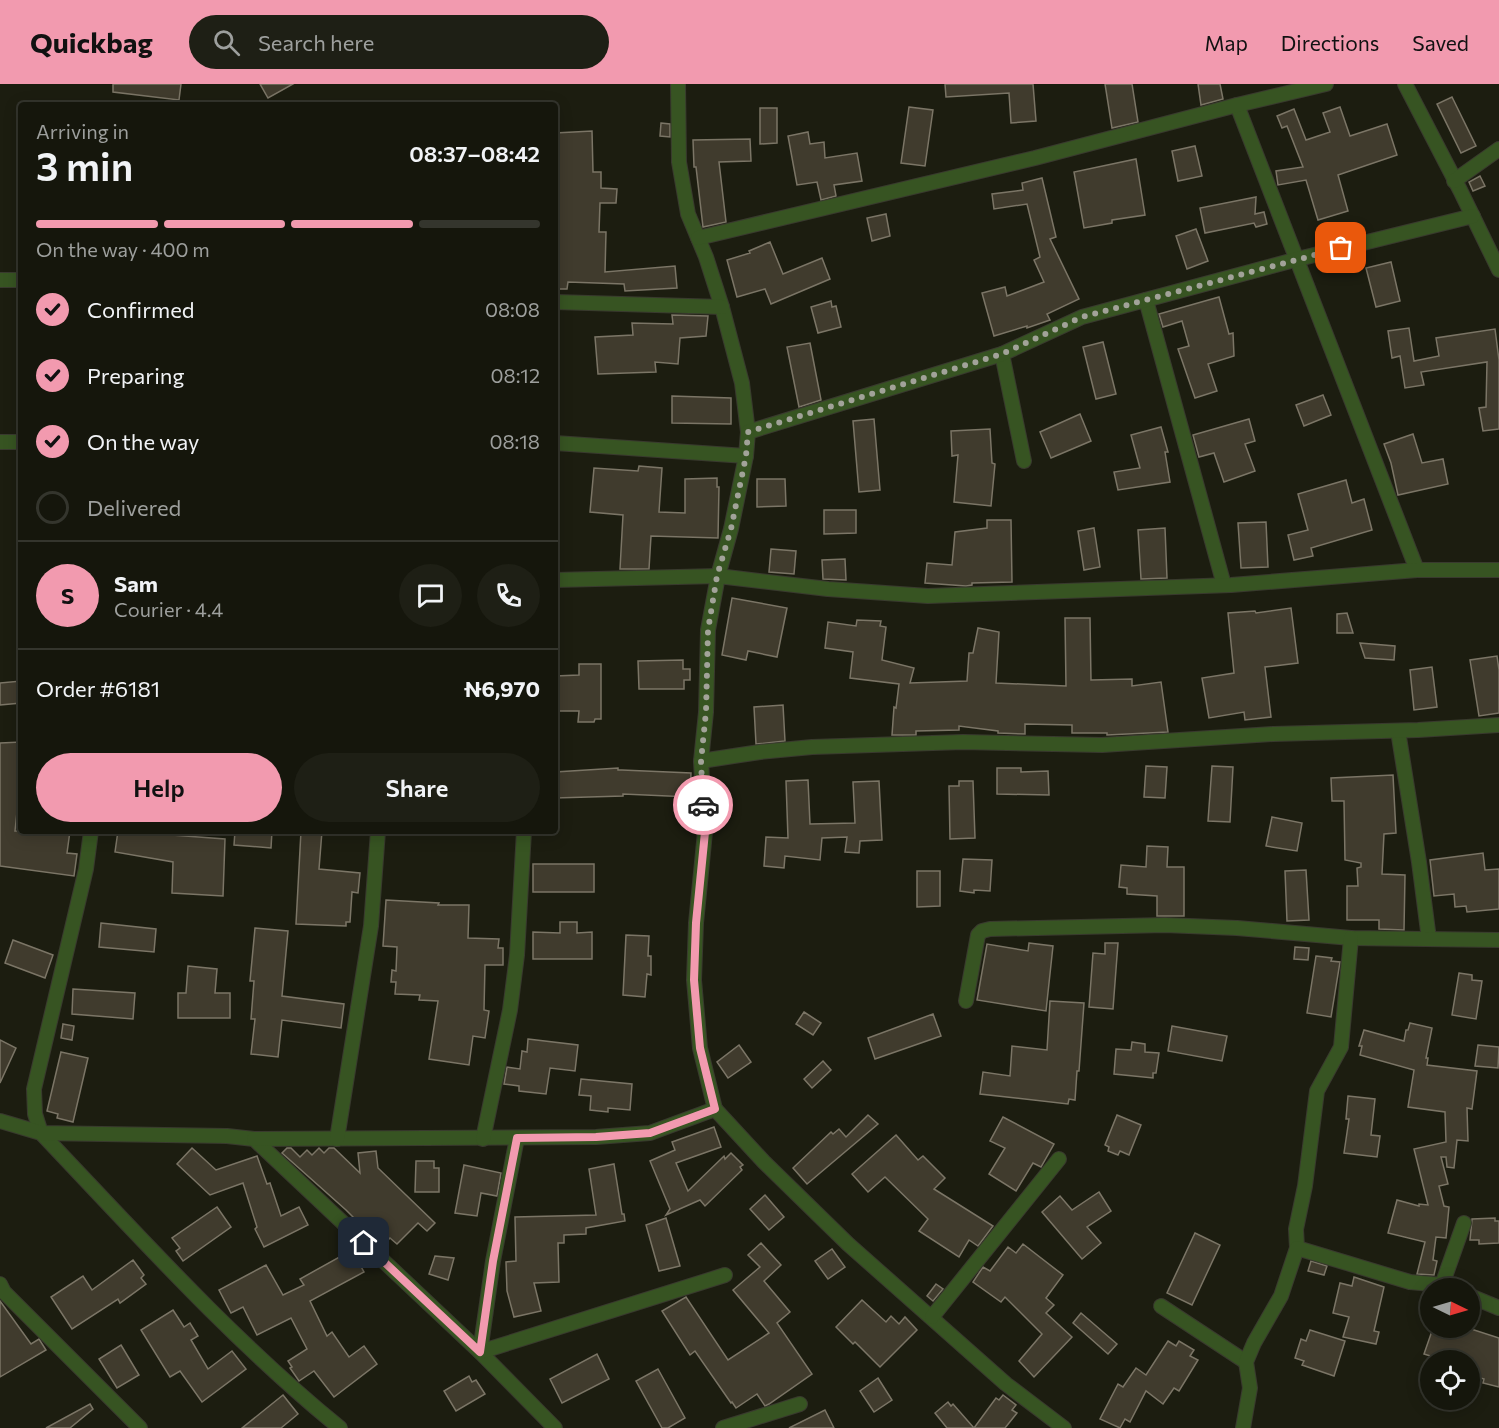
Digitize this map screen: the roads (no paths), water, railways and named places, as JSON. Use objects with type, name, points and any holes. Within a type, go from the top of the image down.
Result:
[{"type":"street","points":[[678,84],[679,162],[688,214],[706,256],[722,307],[742,383],[748,432],[746,456],[731,529],[717,576],[708,630],[706,712],[701,761],[705,832],[696,923],[694,980],[700,1048],[715,1109],[764,1162],[848,1244],[1006,1384],[1064,1428]]},
{"type":"street","points":[[698,238],[1035,159],[1237,105],[1326,84]]},
{"type":"street","points":[[1404,84],[1499,270]]},
{"type":"street","points":[[1237,105],[1417,570]]},
{"type":"street","points":[[1454,181],[1499,149]]},
{"type":"street","points":[[748,432],[1002,354],[1082,317],[1298,259],[1473,216]]},
{"type":"street","points":[[0,280],[18,280]]},
{"type":"street","points":[[1146,300],[1224,585]]},
{"type":"street","points":[[558,302],[722,307]]},
{"type":"street","points":[[1002,354],[1024,460]]},
{"type":"street","points":[[0,442],[18,442]]},
{"type":"street","points":[[558,443],[746,456]]},
{"type":"street","points":[[558,580],[717,576],[828,589],[928,596],[1224,585],[1417,570],[1499,570]]},
{"type":"street","points":[[701,761],[812,747],[963,742],[1102,745],[1499,725]]},
{"type":"street","points":[[1398,731],[1429,939]]},
{"type":"street","points":[[91,834],[86,869],[34,1089],[35,1114],[41,1133],[199,1298],[302,1397],[340,1428]]},
{"type":"street","points":[[337,1139],[371,926],[378,834]]},
{"type":"street","points":[[483,1139],[510,1010],[517,955],[524,834]]},
{"type":"street","points":[[966,1001],[978,935],[990,929],[1165,925],[1237,928],[1352,939],[1499,940]]},
{"type":"street","points":[[1243,1428],[1250,1388],[1246,1362],[1254,1343],[1281,1296],[1297,1248],[1296,1229],[1307,1176],[1317,1091],[1341,1047],[1352,939]]},
{"type":"street","points":[[0,1121],[41,1133],[227,1136],[254,1139],[483,1139],[596,1137],[650,1133],[715,1109]]},
{"type":"street","points":[[480,1352],[493,1261],[517,1138]]},
{"type":"street","points":[[254,1139],[480,1352],[555,1428]]},
{"type":"street","points":[[932,1317],[1059,1159]]},
{"type":"street","points":[[1449,1278],[1464,1223]]},
{"type":"street","points":[[1297,1248],[1420,1283]]},
{"type":"street","points":[[480,1352],[725,1275]]},
{"type":"street","points":[[0,1284],[4,1292],[140,1428]]},
{"type":"street","points":[[1480,1300],[1499,1308]]},
{"type":"street","points":[[1161,1306],[1246,1362]]},
{"type":"street","points":[[723,1428],[800,1404]]}]
